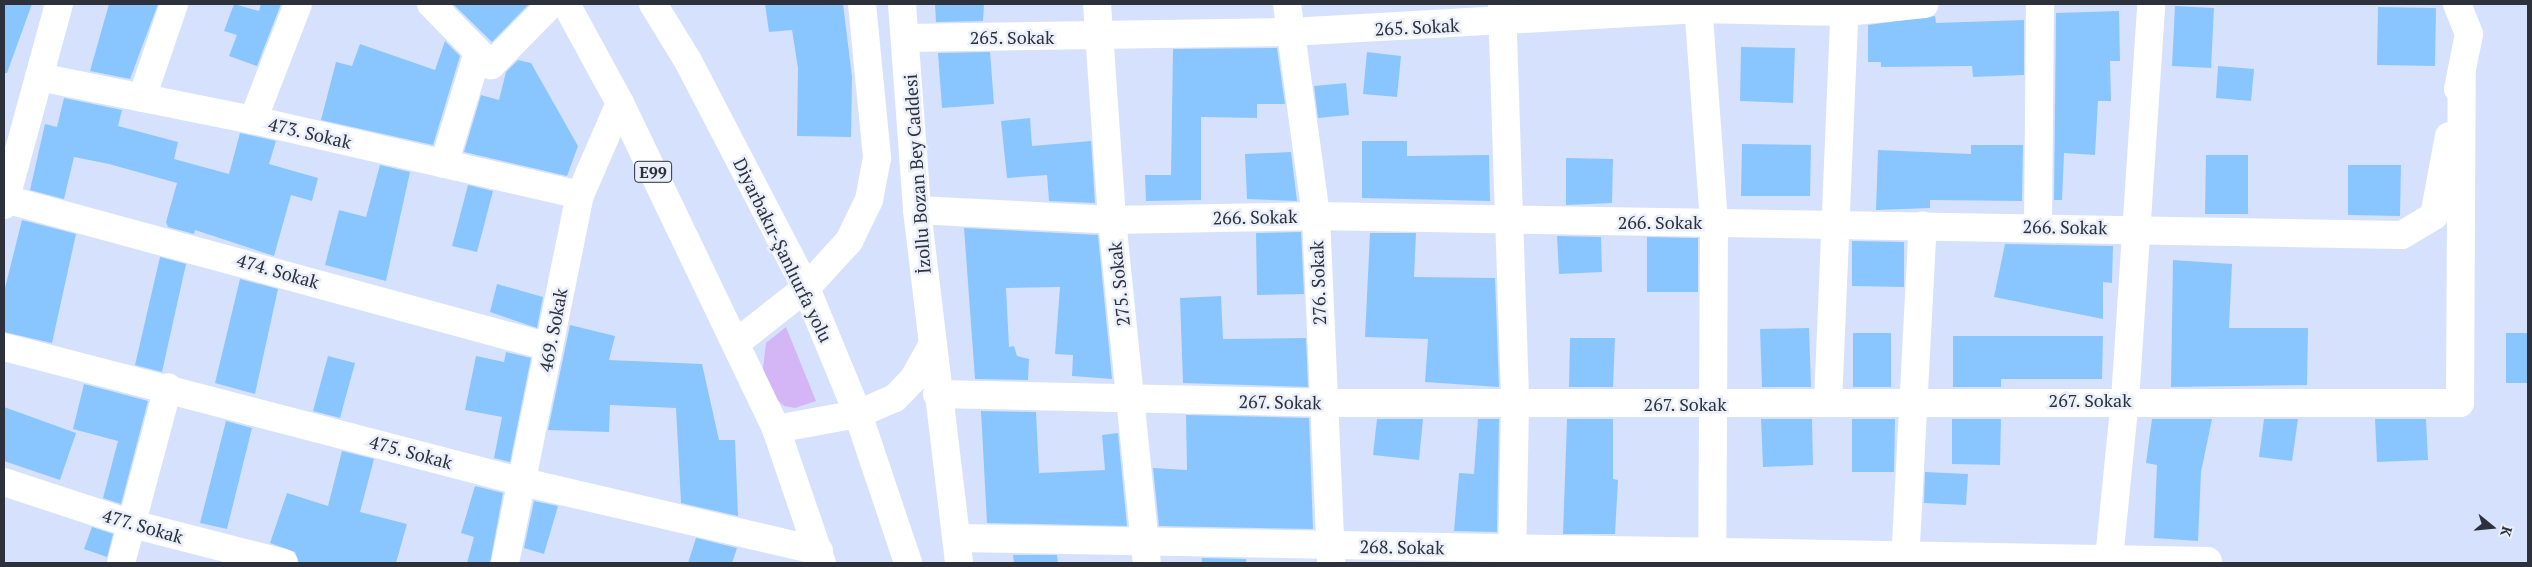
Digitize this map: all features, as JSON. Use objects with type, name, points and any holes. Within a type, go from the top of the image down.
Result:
[{"type":"main road","points":[[5,202],[58,4]]},
{"type":"main road","points":[[142,98],[174,4]]},
{"type":"main road","points":[[253,120],[298,4]]},
{"type":"main road","points":[[431,4],[491,65],[551,4]]},
{"type":"main road","name":"E99","points":[[566,4],[620,103],[776,428],[820,557]]},
{"type":"main road","name":"Diyarbakır-Şanlıurfa yolu","points":[[653,4],[688,61],[806,288],[858,414],[908,563]]},
{"type":"main road","points":[[736,343],[806,288],[849,241],[869,200],[877,158],[862,4]]},
{"type":"main road","name":"İzollu Bozan Bey Caddesi","points":[[902,4],[907,38],[918,210],[932,345],[958,551]]},
{"type":"main road","name":"275. Sokak","points":[[1097,4],[1112,220],[1146,553]]},
{"type":"main road","name":"276. Sokak","points":[[1287,4],[1316,216],[1331,555]]},
{"type":"main road","name":"265. Sokak","points":[[907,38],[1290,32],[1503,13],[1698,6],[1845,8],[1925,4]]},
{"type":"main road","points":[[2038,227],[2040,4]]},
{"type":"main road","points":[[2109,560],[2125,400],[2134,229],[2151,4]]},
{"type":"main road","points":[[2457,4],[2469,34],[2462,71]]},
{"type":"main road","points":[[1698,6],[1714,222],[1712,558]]},
{"type":"main road","points":[[1828,402],[1833,223],[1845,8]]},
{"type":"main road","points":[[1503,13],[1515,404],[1512,556]]},
{"type":"main road","points":[[444,164],[478,52]]},
{"type":"main road","name":"266. Sokak","points":[[918,210],[1112,220],[1316,216],[1833,223],[2402,236],[2434,216],[2462,71]]},
{"type":"main road","name":"267. Sokak","points":[[938,394],[1323,403],[1713,405],[1828,402],[2125,400],[2432,401],[2460,403],[2462,71]]},
{"type":"main road","name":"473. Sokak","points":[[39,77],[253,120],[580,196]]},
{"type":"main road","name":"469. Sokak","points":[[505,563],[580,196],[620,103]]},
{"type":"main road","name":"474. Sokak","points":[[5,202],[549,347]]},
{"type":"main road","points":[[1906,560],[1911,401],[1922,225]]},
{"type":"main road","points":[[776,428],[858,414],[895,398],[914,378],[932,345]]},
{"type":"main road","name":"475. Sokak","points":[[4,348],[168,387],[523,482],[820,557]]},
{"type":"main road","points":[[122,563],[168,387]]},
{"type":"main road","name":"477. Sokak","points":[[4,482],[132,524],[284,563]]},
{"type":"main road","name":"268. Sokak","points":[[958,551],[2208,561]]},
{"type":"shaded area","points":[[786,327],[816,401],[795,408],[784,406],[771,394],[763,369],[766,343]]},
{"type":"building","points":[[4,4],[32,4],[7,73],[4,73]]},
{"type":"building","points":[[109,4],[158,4],[130,79],[90,71]]},
{"type":"building","points":[[234,4],[259,11],[261,4],[281,4],[257,66],[229,56],[237,35],[224,31]]},
{"type":"building","points":[[453,4],[529,4],[492,42]]},
{"type":"building","points":[[765,4],[843,4],[852,77],[851,137],[797,136],[798,68],[792,30],[769,32]]},
{"type":"building","points":[[935,4],[984,4],[983,21],[936,22]]},
{"type":"building","points":[[2175,6],[2214,8],[2211,68],[2172,66]]},
{"type":"building","points":[[2378,7],[2436,8],[2435,66],[2377,65]]},
{"type":"building","points":[[2119,11],[2120,61],[2110,61],[2111,101],[2098,101],[2095,155],[2064,153],[2062,200],[2054,200],[2056,13]]},
{"type":"building","points":[[1935,16],[1936,23],[2024,20],[2024,75],[1973,77],[1972,66],[1881,67],[1881,62],[1868,62],[1868,25]]},
{"type":"building","points":[[445,41],[460,56],[433,145],[321,120],[336,62],[352,66],[360,44],[435,70]]},
{"type":"building","points":[[1741,47],[1795,48],[1793,103],[1740,101]]},
{"type":"building","points":[[1277,48],[1285,104],[1257,104],[1257,118],[1201,117],[1201,200],[1146,201],[1145,175],[1171,175],[1173,49]]},
{"type":"building","points":[[990,52],[994,104],[942,108],[938,53]]},
{"type":"building","points":[[1367,52],[1401,56],[1397,97],[1363,94]]},
{"type":"building","points":[[518,60],[531,63],[578,146],[567,176],[464,152],[481,95],[499,100],[506,72]]},
{"type":"building","points":[[2218,66],[2254,69],[2251,101],[2216,98]]},
{"type":"building","points":[[1346,83],[1349,115],[1318,118],[1314,86]]},
{"type":"building","points":[[64,98],[122,110],[118,126],[178,142],[174,159],[229,174],[240,133],[276,141],[269,164],[318,178],[312,201],[291,195],[274,256],[195,230],[194,234],[168,227],[166,222],[177,183],[109,164],[74,157],[64,199],[30,190],[45,124],[57,127]]},
{"type":"building","points":[[1030,118],[1032,146],[1091,141],[1095,203],[1049,201],[1047,175],[1007,178],[1001,121]]},
{"type":"building","points":[[1362,141],[1407,141],[1407,156],[1489,155],[1490,201],[1362,198]]},
{"type":"building","points":[[1742,144],[1811,145],[1810,196],[1741,196]]},
{"type":"building","points":[[1971,145],[2023,145],[2022,201],[1930,200],[1930,208],[1876,210],[1878,150],[1971,154]]},
{"type":"building","points":[[1291,152],[1297,201],[1247,199],[1245,154]]},
{"type":"building","points":[[2206,155],[2248,155],[2248,214],[2205,214]]},
{"type":"building","points":[[1566,158],[1613,159],[1612,203],[1566,205]]},
{"type":"building","points":[[380,165],[410,172],[386,281],[325,265],[339,210],[366,217]]},
{"type":"building","points":[[2348,165],[2401,165],[2400,216],[2348,215]]},
{"type":"building","points":[[468,185],[493,191],[477,252],[452,246]]},
{"type":"building","points":[[22,220],[76,234],[52,343],[4,332],[4,292]]},
{"type":"building","points":[[964,228],[1098,235],[1112,379],[1072,376],[1073,355],[1055,354],[1060,287],[1006,288],[1009,347],[1014,346],[1017,356],[1029,359],[1028,380],[975,379]]},
{"type":"building","points":[[1301,232],[1304,294],[1257,295],[1256,233]]},
{"type":"building","points":[[1370,233],[1416,233],[1414,277],[1495,278],[1499,387],[1425,382],[1428,339],[1365,337]]},
{"type":"building","points":[[1557,236],[1601,237],[1602,272],[1559,274]]},
{"type":"building","points":[[1647,237],[1698,238],[1698,292],[1647,292]]},
{"type":"building","points":[[1852,241],[1904,242],[1904,287],[1852,286]]},
{"type":"building","points":[[2005,244],[2113,246],[2112,283],[2103,282],[2103,319],[1994,297]]},
{"type":"building","points":[[160,257],[186,264],[162,372],[135,365]]},
{"type":"building","points":[[2173,260],[2232,264],[2229,328],[2308,328],[2307,385],[2171,387]]},
{"type":"building","points":[[240,279],[278,289],[255,394],[215,383]]},
{"type":"building","points":[[497,284],[543,297],[537,328],[490,312]]},
{"type":"building","points":[[1221,296],[1223,339],[1306,338],[1308,387],[1183,383],[1180,298]]},
{"type":"building","points":[[570,325],[615,336],[609,360],[702,364],[719,440],[735,440],[738,516],[681,503],[676,408],[610,405],[609,432],[548,430]]},
{"type":"building","points":[[1809,328],[1811,387],[1762,387],[1760,329]]},
{"type":"building","points":[[1853,333],[1891,333],[1891,387],[1853,387]]},
{"type":"building","points":[[2506,333],[2528,333],[2528,383],[2506,383]]},
{"type":"building","points":[[1953,336],[2103,336],[2102,379],[2001,379],[2001,387],[1953,387]]},
{"type":"building","points":[[1570,338],[1615,338],[1613,387],[1569,387]]},
{"type":"building","points":[[506,352],[531,358],[510,462],[494,458],[502,417],[465,410],[476,356],[504,362]]},
{"type":"building","points":[[328,356],[355,363],[340,418],[313,411]]},
{"type":"building","points":[[84,384],[148,401],[121,504],[103,498],[118,441],[73,429]]},
{"type":"building","points":[[4,407],[76,433],[60,480],[4,461]]},
{"type":"building","points":[[981,411],[1036,412],[1039,473],[1105,470],[1102,435],[1118,433],[1127,526],[987,523]]},
{"type":"building","points":[[1186,415],[1309,418],[1313,529],[1159,526],[1153,468],[1187,470]]},
{"type":"building","points":[[1377,419],[1423,419],[1419,460],[1373,455]]},
{"type":"building","points":[[1478,419],[1499,419],[1497,532],[1454,531],[1459,473],[1474,474]]},
{"type":"building","points":[[1567,419],[1613,419],[1613,479],[1618,480],[1615,534],[1563,534]]},
{"type":"building","points":[[1761,419],[1812,419],[1813,465],[1763,467]]},
{"type":"building","points":[[1852,419],[1895,419],[1894,472],[1852,472]]},
{"type":"building","points":[[1952,419],[2001,419],[2000,465],[1952,464]]},
{"type":"building","points":[[2152,419],[2212,419],[2201,472],[2198,541],[2154,538],[2157,465],[2146,463]]},
{"type":"building","points":[[2264,419],[2298,419],[2292,461],[2259,457]]},
{"type":"building","points":[[2375,419],[2426,419],[2428,460],[2377,462]]},
{"type":"building","points":[[226,421],[252,428],[227,529],[200,523]]},
{"type":"building","points":[[342,451],[374,459],[360,512],[407,524],[396,563],[299,563],[295,552],[270,543],[287,493],[328,506]]},
{"type":"building","points":[[1925,472],[1968,474],[1966,505],[1924,503]]},
{"type":"building","points":[[475,486],[503,493],[490,563],[467,563],[474,537],[461,533]]},
{"type":"building","points":[[534,501],[558,506],[544,554],[524,548]]},
{"type":"building","points":[[92,527],[113,534],[107,557],[84,549]]},
{"type":"building","points":[[696,538],[737,548],[732,563],[688,563]]},
{"type":"building","points":[[1013,555],[1057,555],[1058,563],[1014,563]]},
{"type":"building","points":[[1202,558],[1246,559],[1246,563],[1202,563]]}]
